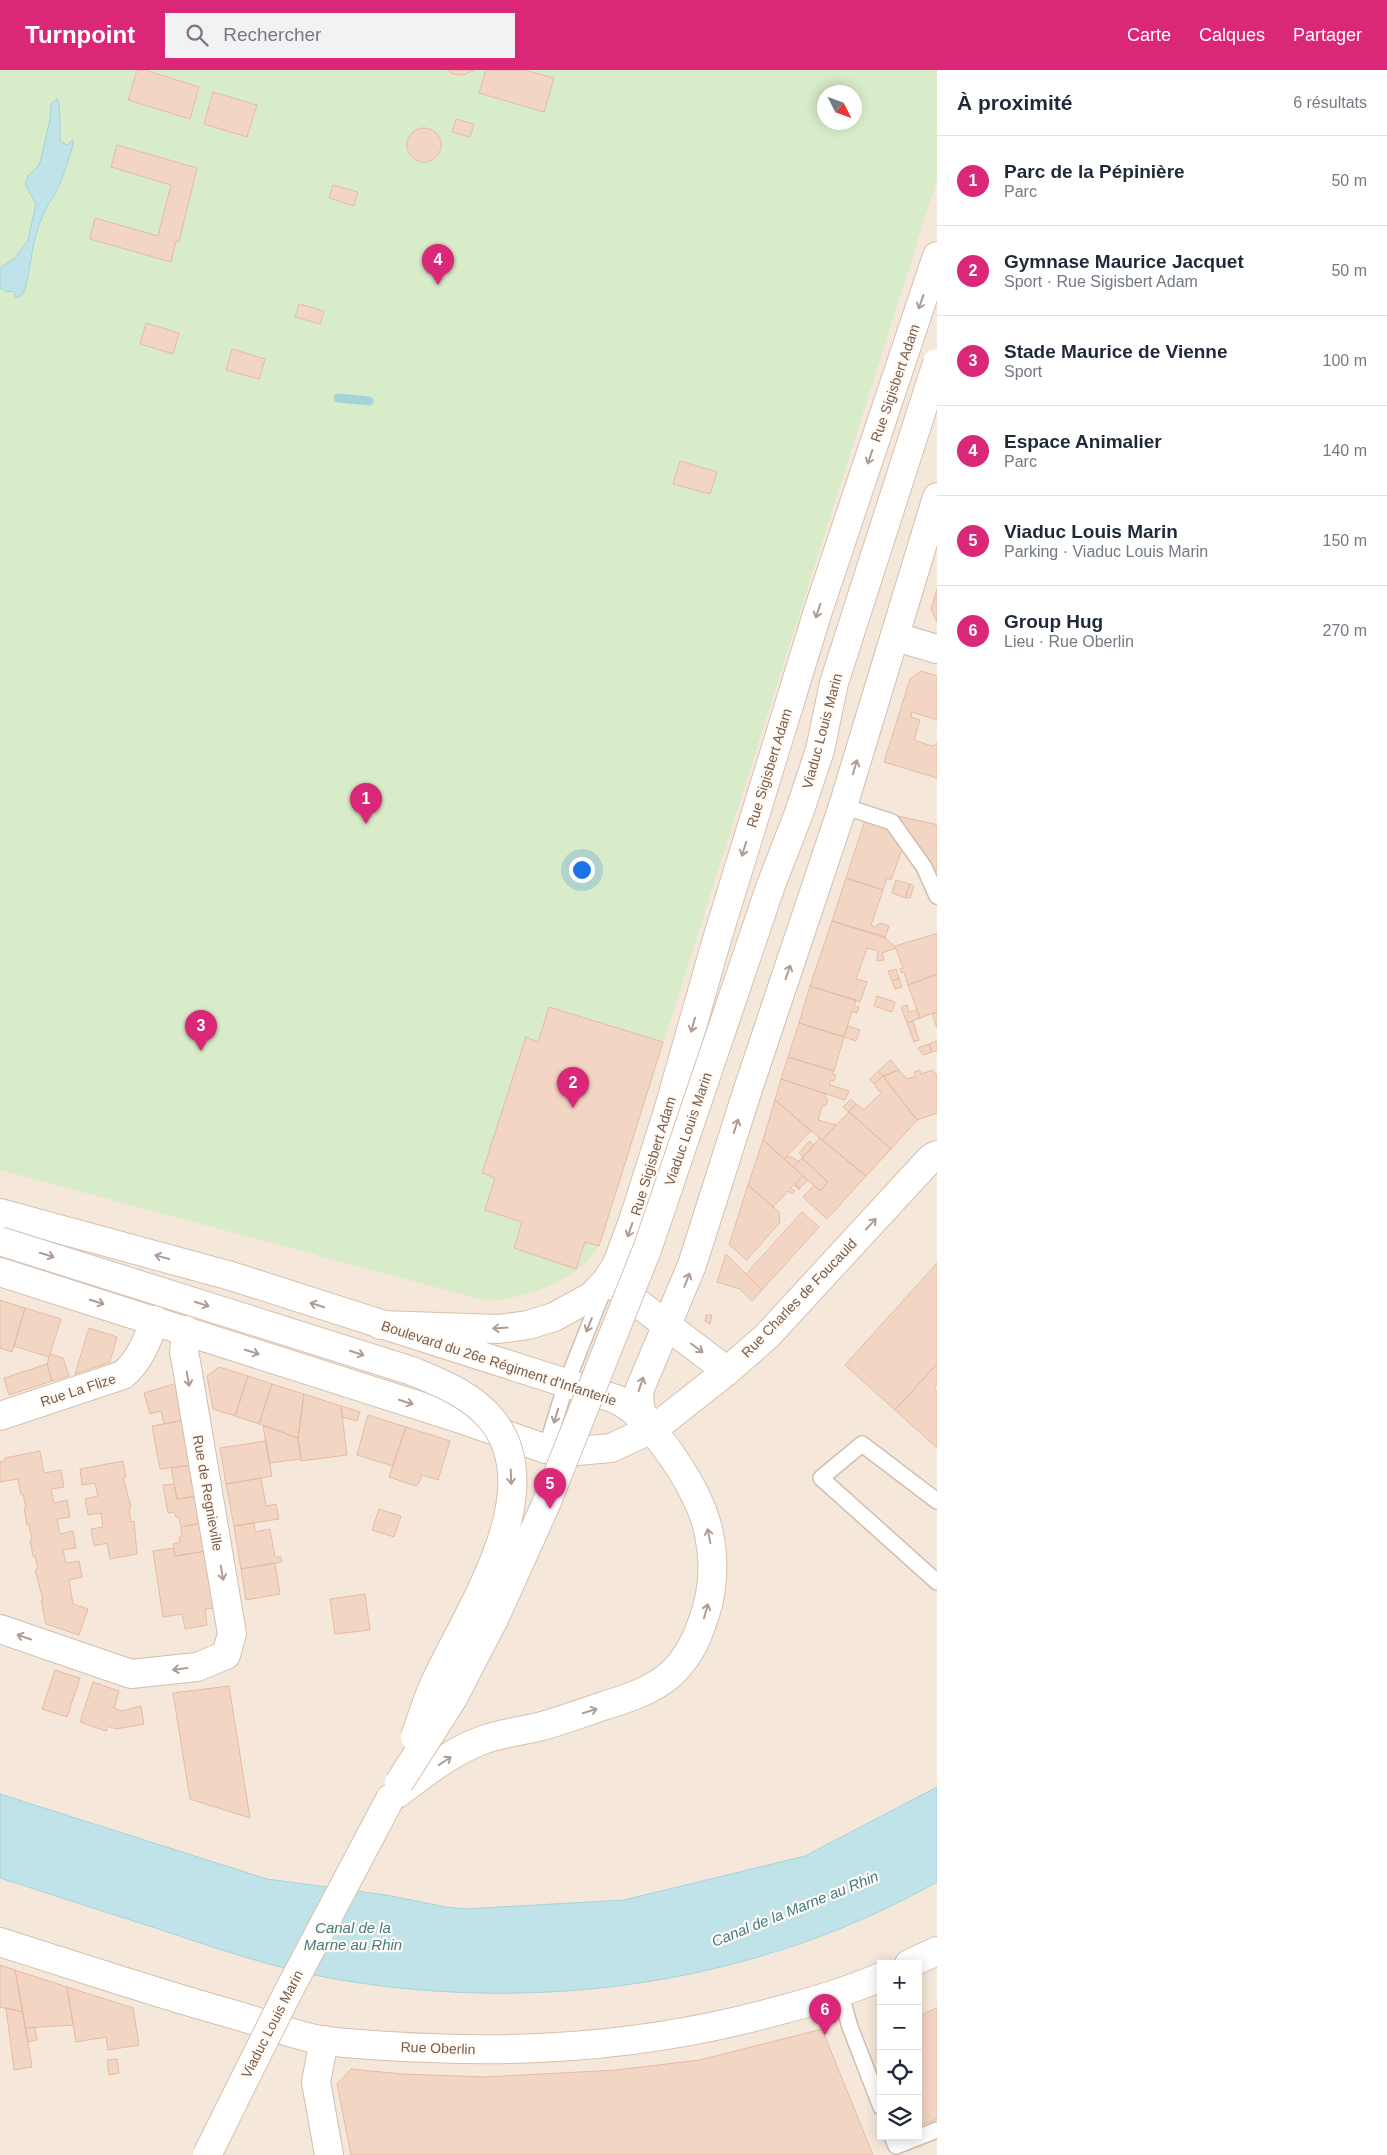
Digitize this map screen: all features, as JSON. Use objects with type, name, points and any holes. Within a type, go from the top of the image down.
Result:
[{"type":"main road","name":"Rue Sigisbert Adam","points":[[380,1325],[499,1329],[528,1325],[554,1317],[592,1296],[607,1280],[620,1257],[668,1111],[717,939],[818,611],[937,256]]},
{"type":"main road","name":"Viaduc Louis Marin","points":[[207,2155],[316,1937],[394,1791],[453,1698],[495,1617],[546,1504],[648,1247],[771,885],[800,813],[820,750],[834,683],[937,363]]},
{"type":"main road","points":[[394,1791],[456,1753],[482,1740],[543,1725],[629,1698],[655,1686],[684,1659],[698,1634],[707,1610],[712,1585],[711,1546],[707,1525],[699,1502],[671,1456],[650,1430],[640,1408],[638,1391],[692,1264],[748,1089],[844,806],[937,497]]},
{"type":"main road","points":[[896,637],[937,649]]},
{"type":"main road","name":"Rue Charles de Foucauld","points":[[650,1430],[727,1371],[787,1315],[931,1158],[937,1155]]},
{"type":"main road","name":"Boulevard du 26e Régiment d'Infanterie","points":[[0,1213],[230,1276],[616,1399],[634,1411],[650,1430]]},
{"type":"main road","points":[[0,1241],[412,1371],[460,1393],[477,1404],[492,1420],[503,1436],[510,1457],[512,1482],[509,1515],[503,1538],[470,1616],[432,1687],[394,1791]]},
{"type":"main road","points":[[0,1272],[156,1320],[458,1418],[546,1449],[577,1451],[611,1448],[650,1430]]},
{"type":"main road","points":[[607,1280],[727,1371]]},
{"type":"main road","name":"Rue La Flize","points":[[0,1416],[123,1375],[135,1364],[156,1320]]},
{"type":"main road","name":"Rue de Regnieville","points":[[0,1629],[131,1674],[197,1667],[226,1655],[232,1634],[184,1352],[186,1330]]},
{"type":"main road","name":"Rue Oberlin","points":[[0,1942],[192,2003],[324,2040],[400,2047],[470,2050],[626,2042],[689,2032],[745,2020],[810,2002],[877,1978]]},
{"type":"main road","points":[[918,1960],[937,1951]]},
{"type":"main road","points":[[324,2040],[316,2082],[329,2155]]},
{"type":"lane","points":[[844,806],[892,822],[924,866],[937,896]]},
{"type":"lane","points":[[546,1449],[566,1384],[607,1280]]},
{"type":"lane","points":[[937,1501],[862,1444],[821,1478],[937,1582]]},
{"type":"lane","points":[[840,1992],[850,2027],[877,2097]]},
{"type":"lane","points":[[922,2136],[937,2130]]},
{"type":"lane","points":[[894,2140],[896,2146],[911,2140]]},
{"type":"shaded area","points":[[0,70],[937,70],[937,1787],[805,1856],[624,1900],[465,1909],[386,1895],[267,1879],[0,1794]]},
{"type":"shaded area","points":[[0,1878],[207,1946],[266,1963],[339,1980],[461,1993],[570,1991],[622,1985],[669,1977],[772,1954],[857,1922],[937,1882],[937,2155],[0,2155]]},
{"type":"green space","points":[[0,70],[937,70],[937,180],[599,1246],[589,1259],[577,1269],[549,1286],[518,1296],[487,1301],[0,1170]]},
{"type":"water","points":[[57,99],[60,112],[60,141],[67,145],[73,140],[73,143],[60,184],[38,227],[25,290],[22,295],[16,298],[13,291],[7,292],[0,288],[0,268],[15,258],[28,240],[36,204],[25,184],[28,176],[39,165],[50,119],[51,104]]},
{"type":"water","name":"Canal de la Marne au Rhin","points":[[937,1787],[937,1882],[868,1917],[797,1945],[723,1966],[648,1982],[572,1991],[495,1993],[418,1990],[318,1976],[226,1951],[0,1878],[0,1794],[267,1879],[386,1895],[465,1909],[624,1900],[805,1856]]},
{"type":"building","points":[[137,70],[145,70],[199,87],[190,119],[128,100]]},
{"type":"building","points":[[447,70],[475,70],[463,75],[453,74]]},
{"type":"building","points":[[486,70],[524,70],[554,78],[544,112],[479,93]]},
{"type":"building","points":[[213,92],[257,105],[247,137],[204,124]]},
{"type":"building","points":[[456,119],[474,124],[470,137],[452,132]]},
{"type":"building","points":[[424,128],[431,129],[436,133],[440,138],[440,152],[436,157],[431,161],[424,162],[417,161],[412,157],[408,152],[407,145],[408,138],[412,133],[417,129]]},
{"type":"building","points":[[117,145],[197,168],[179,242],[176,241],[171,262],[90,239],[95,218],[158,236],[171,185],[111,167]]},
{"type":"building","points":[[333,185],[358,192],[354,206],[329,198]]},
{"type":"building","points":[[299,304],[324,311],[320,324],[295,317]]},
{"type":"building","points":[[146,323],[179,333],[173,354],[140,344]]},
{"type":"building","points":[[232,349],[265,359],[259,379],[226,370]]},
{"type":"building","points":[[680,461],[717,472],[710,494],[673,484]]},
{"type":"building","points":[[937,589],[937,622],[931,609]]},
{"type":"building","points":[[921,671],[937,676],[937,720],[912,712],[911,717],[920,720],[914,740],[932,746],[937,743],[937,778],[884,762],[910,679]]},
{"type":"building","points":[[897,816],[935,824],[937,827],[937,872]]},
{"type":"building","points":[[865,820],[889,829],[903,847],[891,880],[887,878],[883,890],[846,878]]},
{"type":"building","points":[[846,878],[883,890],[871,925],[875,927],[880,923],[889,926],[885,938],[832,921]]},
{"type":"building","points":[[896,880],[910,884],[905,898],[892,893]]},
{"type":"building","points":[[910,884],[914,886],[910,898],[905,898]]},
{"type":"building","points":[[832,921],[883,936],[896,948],[882,953],[884,960],[877,961],[878,951],[867,948],[856,979],[867,982],[860,1002],[810,986]]},
{"type":"building","points":[[937,934],[937,974],[908,985],[904,972],[901,973],[900,969],[903,968],[895,946]]},
{"type":"building","points":[[896,969],[899,978],[892,981],[888,971]]},
{"type":"building","points":[[937,974],[937,1012],[920,1018],[908,985]]},
{"type":"building","points":[[899,978],[902,987],[895,989],[892,981]]},
{"type":"building","points":[[810,986],[856,1000],[854,1006],[859,1007],[857,1013],[852,1011],[844,1037],[799,1023]]},
{"type":"building","points":[[877,996],[895,1002],[892,1012],[874,1006]]},
{"type":"building","points":[[907,1005],[909,1012],[917,1010],[920,1018],[907,1023],[901,1007]]},
{"type":"building","points":[[549,1007],[663,1042],[599,1246],[585,1242],[576,1269],[514,1248],[522,1222],[485,1210],[495,1178],[482,1173],[526,1037],[538,1042]]},
{"type":"building","points":[[937,1012],[937,1028],[932,1014]]},
{"type":"building","points":[[913,1021],[919,1040],[914,1042],[907,1023]]},
{"type":"building","points":[[799,1023],[844,1037],[834,1071],[788,1057]]},
{"type":"building","points":[[848,1026],[860,1030],[856,1041],[844,1037]]},
{"type":"building","points":[[937,1041],[937,1050],[932,1052],[929,1044]]},
{"type":"building","points":[[929,1044],[932,1052],[923,1055],[918,1048]]},
{"type":"building","points":[[788,1057],[834,1071],[832,1074],[836,1075],[834,1081],[830,1080],[830,1085],[849,1091],[845,1100],[781,1079]]},
{"type":"building","points":[[891,1060],[899,1070],[883,1076],[878,1071]]},
{"type":"building","points":[[899,1070],[907,1079],[916,1076],[914,1072],[920,1070],[921,1074],[933,1070],[937,1076],[937,1113],[917,1120],[883,1076]]},
{"type":"building","points":[[878,1071],[883,1076],[874,1084],[870,1079]]},
{"type":"building","points":[[883,1076],[917,1120],[891,1149],[849,1112],[856,1104],[864,1110],[881,1093],[874,1084]]},
{"type":"building","points":[[781,1079],[826,1094],[825,1098],[828,1099],[826,1106],[823,1104],[818,1120],[836,1125],[822,1140],[775,1100]]},
{"type":"building","points":[[851,1099],[856,1104],[849,1112],[843,1107]]},
{"type":"building","points":[[775,1100],[811,1131],[784,1159],[763,1140]]},
{"type":"building","points":[[849,1112],[891,1149],[866,1176],[822,1140]]},
{"type":"building","points":[[820,1138],[866,1176],[827,1219],[803,1197],[814,1185],[820,1191],[828,1182],[802,1158]]},
{"type":"building","points":[[763,1140],[803,1176],[795,1184],[800,1188],[799,1190],[794,1185],[791,1188],[795,1191],[792,1194],[788,1191],[773,1207],[748,1185]]},
{"type":"building","points":[[809,1141],[814,1145],[803,1157],[799,1153]]},
{"type":"building","points":[[788,1156],[799,1161],[793,1167],[784,1159]]},
{"type":"building","points":[[802,1158],[828,1182],[820,1191],[793,1167]]},
{"type":"building","points":[[803,1176],[808,1180],[800,1188],[795,1184]]},
{"type":"building","points":[[748,1185],[779,1212],[780,1222],[747,1260],[729,1245]]},
{"type":"building","points":[[802,1212],[819,1227],[762,1290],[746,1274]]},
{"type":"building","points":[[726,1254],[762,1290],[752,1301],[740,1289],[717,1282]]},
{"type":"building","points":[[937,1263],[937,1364],[895,1410],[845,1365]]},
{"type":"building","points":[[0,1300],[25,1308],[12,1352],[0,1348]]},
{"type":"building","points":[[25,1308],[61,1319],[49,1357],[14,1346]]},
{"type":"building","points":[[706,1315],[712,1315],[710,1324],[705,1321]]},
{"type":"building","points":[[89,1328],[117,1337],[110,1362],[75,1374]]},
{"type":"building","points":[[50,1354],[63,1358],[69,1376],[52,1381],[47,1364]]},
{"type":"building","points":[[47,1364],[52,1381],[9,1395],[4,1378]]},
{"type":"building","points":[[937,1364],[937,1384],[934,1388],[937,1391],[937,1448],[895,1410]]},
{"type":"building","points":[[219,1367],[248,1376],[235,1416],[213,1409],[207,1376]]},
{"type":"building","points":[[248,1376],[272,1384],[259,1424],[235,1416]]},
{"type":"building","points":[[177,1383],[185,1420],[164,1424],[161,1411],[150,1414],[144,1393]]},
{"type":"building","points":[[272,1384],[304,1394],[298,1438],[259,1424]]},
{"type":"building","points":[[304,1394],[341,1406],[347,1455],[301,1461],[298,1438]]},
{"type":"building","points":[[341,1406],[360,1412],[357,1421],[342,1417]]},
{"type":"building","points":[[368,1415],[406,1427],[393,1466],[357,1455]]},
{"type":"building","points":[[185,1420],[193,1465],[160,1469],[152,1426]]},
{"type":"building","points":[[263,1425],[298,1438],[301,1459],[269,1463]]},
{"type":"building","points":[[406,1427],[450,1441],[438,1480],[422,1475],[416,1486],[389,1477]]},
{"type":"building","points":[[266,1441],[272,1476],[226,1484],[220,1448]]},
{"type":"building","points":[[40,1451],[44,1473],[61,1470],[64,1487],[51,1489],[54,1503],[67,1500],[70,1517],[57,1519],[60,1534],[73,1531],[76,1548],[63,1550],[66,1563],[79,1561],[82,1577],[69,1580],[73,1604],[88,1609],[79,1635],[46,1624],[41,1600],[43,1600],[35,1570],[38,1569],[35,1556],[33,1556],[30,1540],[32,1539],[29,1525],[27,1525],[23,1494],[21,1495],[18,1479],[0,1482],[0,1462],[5,1461],[5,1458]]},
{"type":"building","points":[[123,1461],[126,1477],[123,1477],[131,1507],[129,1508],[131,1522],[134,1521],[137,1554],[110,1559],[107,1543],[94,1546],[91,1529],[103,1527],[101,1513],[88,1515],[85,1499],[98,1496],[95,1483],[82,1485],[80,1469]]},
{"type":"building","points":[[193,1465],[198,1496],[177,1499],[171,1468]]},
{"type":"building","points":[[261,1478],[266,1506],[276,1504],[279,1519],[234,1526],[226,1484]]},
{"type":"building","points":[[174,1484],[177,1499],[198,1496],[202,1523],[181,1527],[179,1517],[176,1517],[174,1512],[168,1513],[163,1485]]},
{"type":"building","points":[[379,1509],[401,1516],[394,1537],[372,1530]]},
{"type":"building","points":[[202,1523],[207,1551],[175,1556],[173,1544],[180,1542],[179,1537],[182,1537],[181,1527]]},
{"type":"building","points":[[254,1523],[255,1532],[270,1529],[275,1557],[281,1557],[282,1562],[241,1569],[234,1526]]},
{"type":"building","points":[[174,1548],[175,1556],[207,1551],[216,1608],[205,1609],[207,1625],[185,1629],[182,1614],[163,1617],[153,1551]]},
{"type":"building","points":[[275,1563],[280,1594],[246,1600],[241,1569]]},
{"type":"building","points":[[365,1594],[370,1630],[335,1634],[330,1599]]},
{"type":"building","points":[[55,1670],[80,1678],[67,1717],[42,1709]]},
{"type":"building","points":[[93,1682],[119,1691],[114,1708],[122,1711],[141,1706],[144,1724],[116,1729],[108,1726],[106,1731],[80,1722]]},
{"type":"building","points":[[229,1686],[250,1818],[190,1799],[173,1693]]},
{"type":"building","points":[[0,1965],[15,1970],[23,2012],[0,2007]]},
{"type":"building","points":[[15,1970],[67,1987],[73,2025],[25,2028]]},
{"type":"building","points":[[67,1987],[133,2008],[139,2045],[108,2050],[106,2037],[76,2042]]},
{"type":"building","points":[[6,2008],[23,2012],[32,2067],[14,2070]]},
{"type":"building","points":[[937,2008],[937,2119],[922,2125],[922,2050],[922,2014]]},
{"type":"building","points":[[35,2027],[37,2040],[28,2042],[25,2028]]},
{"type":"building","points":[[822,2029],[873,2155],[351,2155],[337,2084],[351,2069],[402,2074],[485,2077],[616,2070],[700,2060]]},
{"type":"building","points":[[117,2059],[119,2073],[109,2075],[107,2060]]},
{"type":"waterway","points":[[338,398],[369,401]]},
{"type":"place","name":"Espace Animalier","points":[[438,285]]},
{"type":"place","name":"Parc de la Pépinière","points":[[366,824]]},
{"type":"place","name":"Stade Maurice de Vienne","points":[[201,1051]]},
{"type":"place","name":"Gymnase Maurice Jacquet","points":[[573,1108]]},
{"type":"place","name":"Viaduc Louis Marin","points":[[550,1509]]},
{"type":"place","name":"Group Hug","points":[[825,2035]]}]
